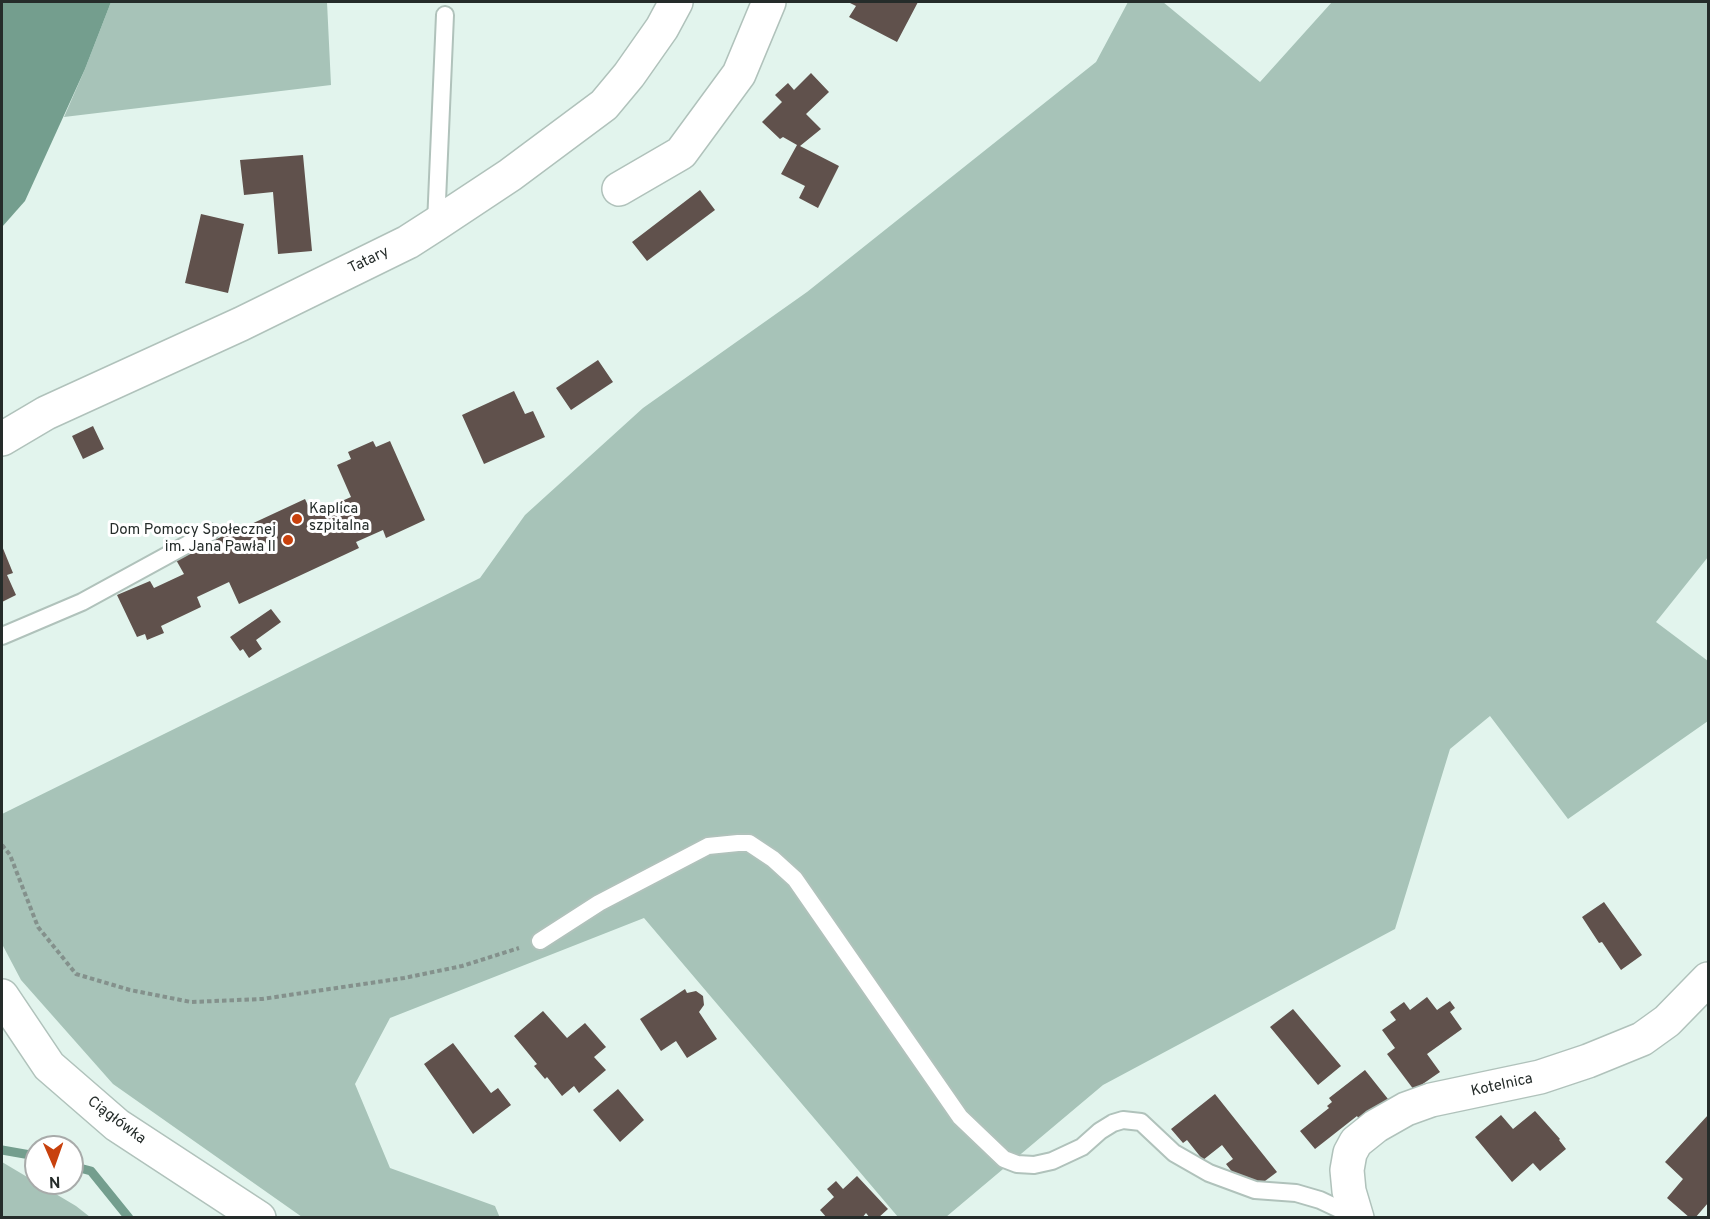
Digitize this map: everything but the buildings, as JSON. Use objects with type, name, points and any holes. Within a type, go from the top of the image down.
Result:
[{"type":"street","name":"Tatary","points":[[2,439],[46,413],[241,324],[408,242],[436,224],[510,175],[604,105],[629,75],[662,28],[676,2]]},
{"type":"street","points":[[619,189],[681,153],[738,74],[769,2]]},
{"type":"street","name":"Kotelnica","points":[[1356,1217],[1349,1191],[1347,1170],[1350,1153],[1356,1142],[1376,1126],[1406,1109],[1431,1100],[1539,1077],[1642,1040],[1667,1021],[1708,979]]},
{"type":"street","name":"Ciągłówka","points":[[2,996],[49,1066],[117,1125],[259,1218]]},
{"type":"lane","points":[[436,224],[445,15]]},
{"type":"lane","points":[[2,636],[82,602],[210,532]]},
{"type":"lane","points":[[540,941],[598,903],[708,846],[749,843],[773,859],[795,879],[960,1117],[1004,1159],[1017,1164],[1034,1165],[1052,1161],[1082,1147],[1113,1123],[1124,1120],[1142,1122],[1174,1153],[1209,1173],[1255,1190],[1296,1193],[1320,1200],[1356,1217]]},
{"type":"path","points":[[2,845],[10,855],[38,927],[76,974],[130,990],[191,1002],[262,999],[404,978],[462,966],[540,941]]},
{"type":"shaded area","points":[[2,2],[111,2],[85,69],[25,201],[2,227]]},
{"type":"shaded area","points":[[111,2],[327,2],[331,85],[64,117]]},
{"type":"shaded area","points":[[1128,2],[1163,2],[1260,82],[1332,2],[1708,2],[1708,557],[1656,622],[1708,661],[1708,721],[1568,819],[1490,716],[1450,749],[1395,929],[1103,1085],[946,1217],[898,1217],[644,918],[390,1018],[355,1084],[390,1168],[495,1206],[500,1218],[302,1217],[113,1084],[21,980],[2,944],[2,814],[480,578],[525,515],[643,408],[807,292],[1096,62]]},
{"type":"shaded area","points":[[2,1162],[24,1175],[24,1195],[58,1195],[90,1217],[2,1217]]},
{"type":"waterway","points":[[2,1150],[24,1154]]},
{"type":"waterway","points":[[84,1169],[91,1171],[129,1218]]},
{"type":"place","name":"Kaplica szpitalna","points":[[297,519]]},
{"type":"place","name":"Dom Pomocy Społecznej im. Jana Pawła II","points":[[288,540]]}]
